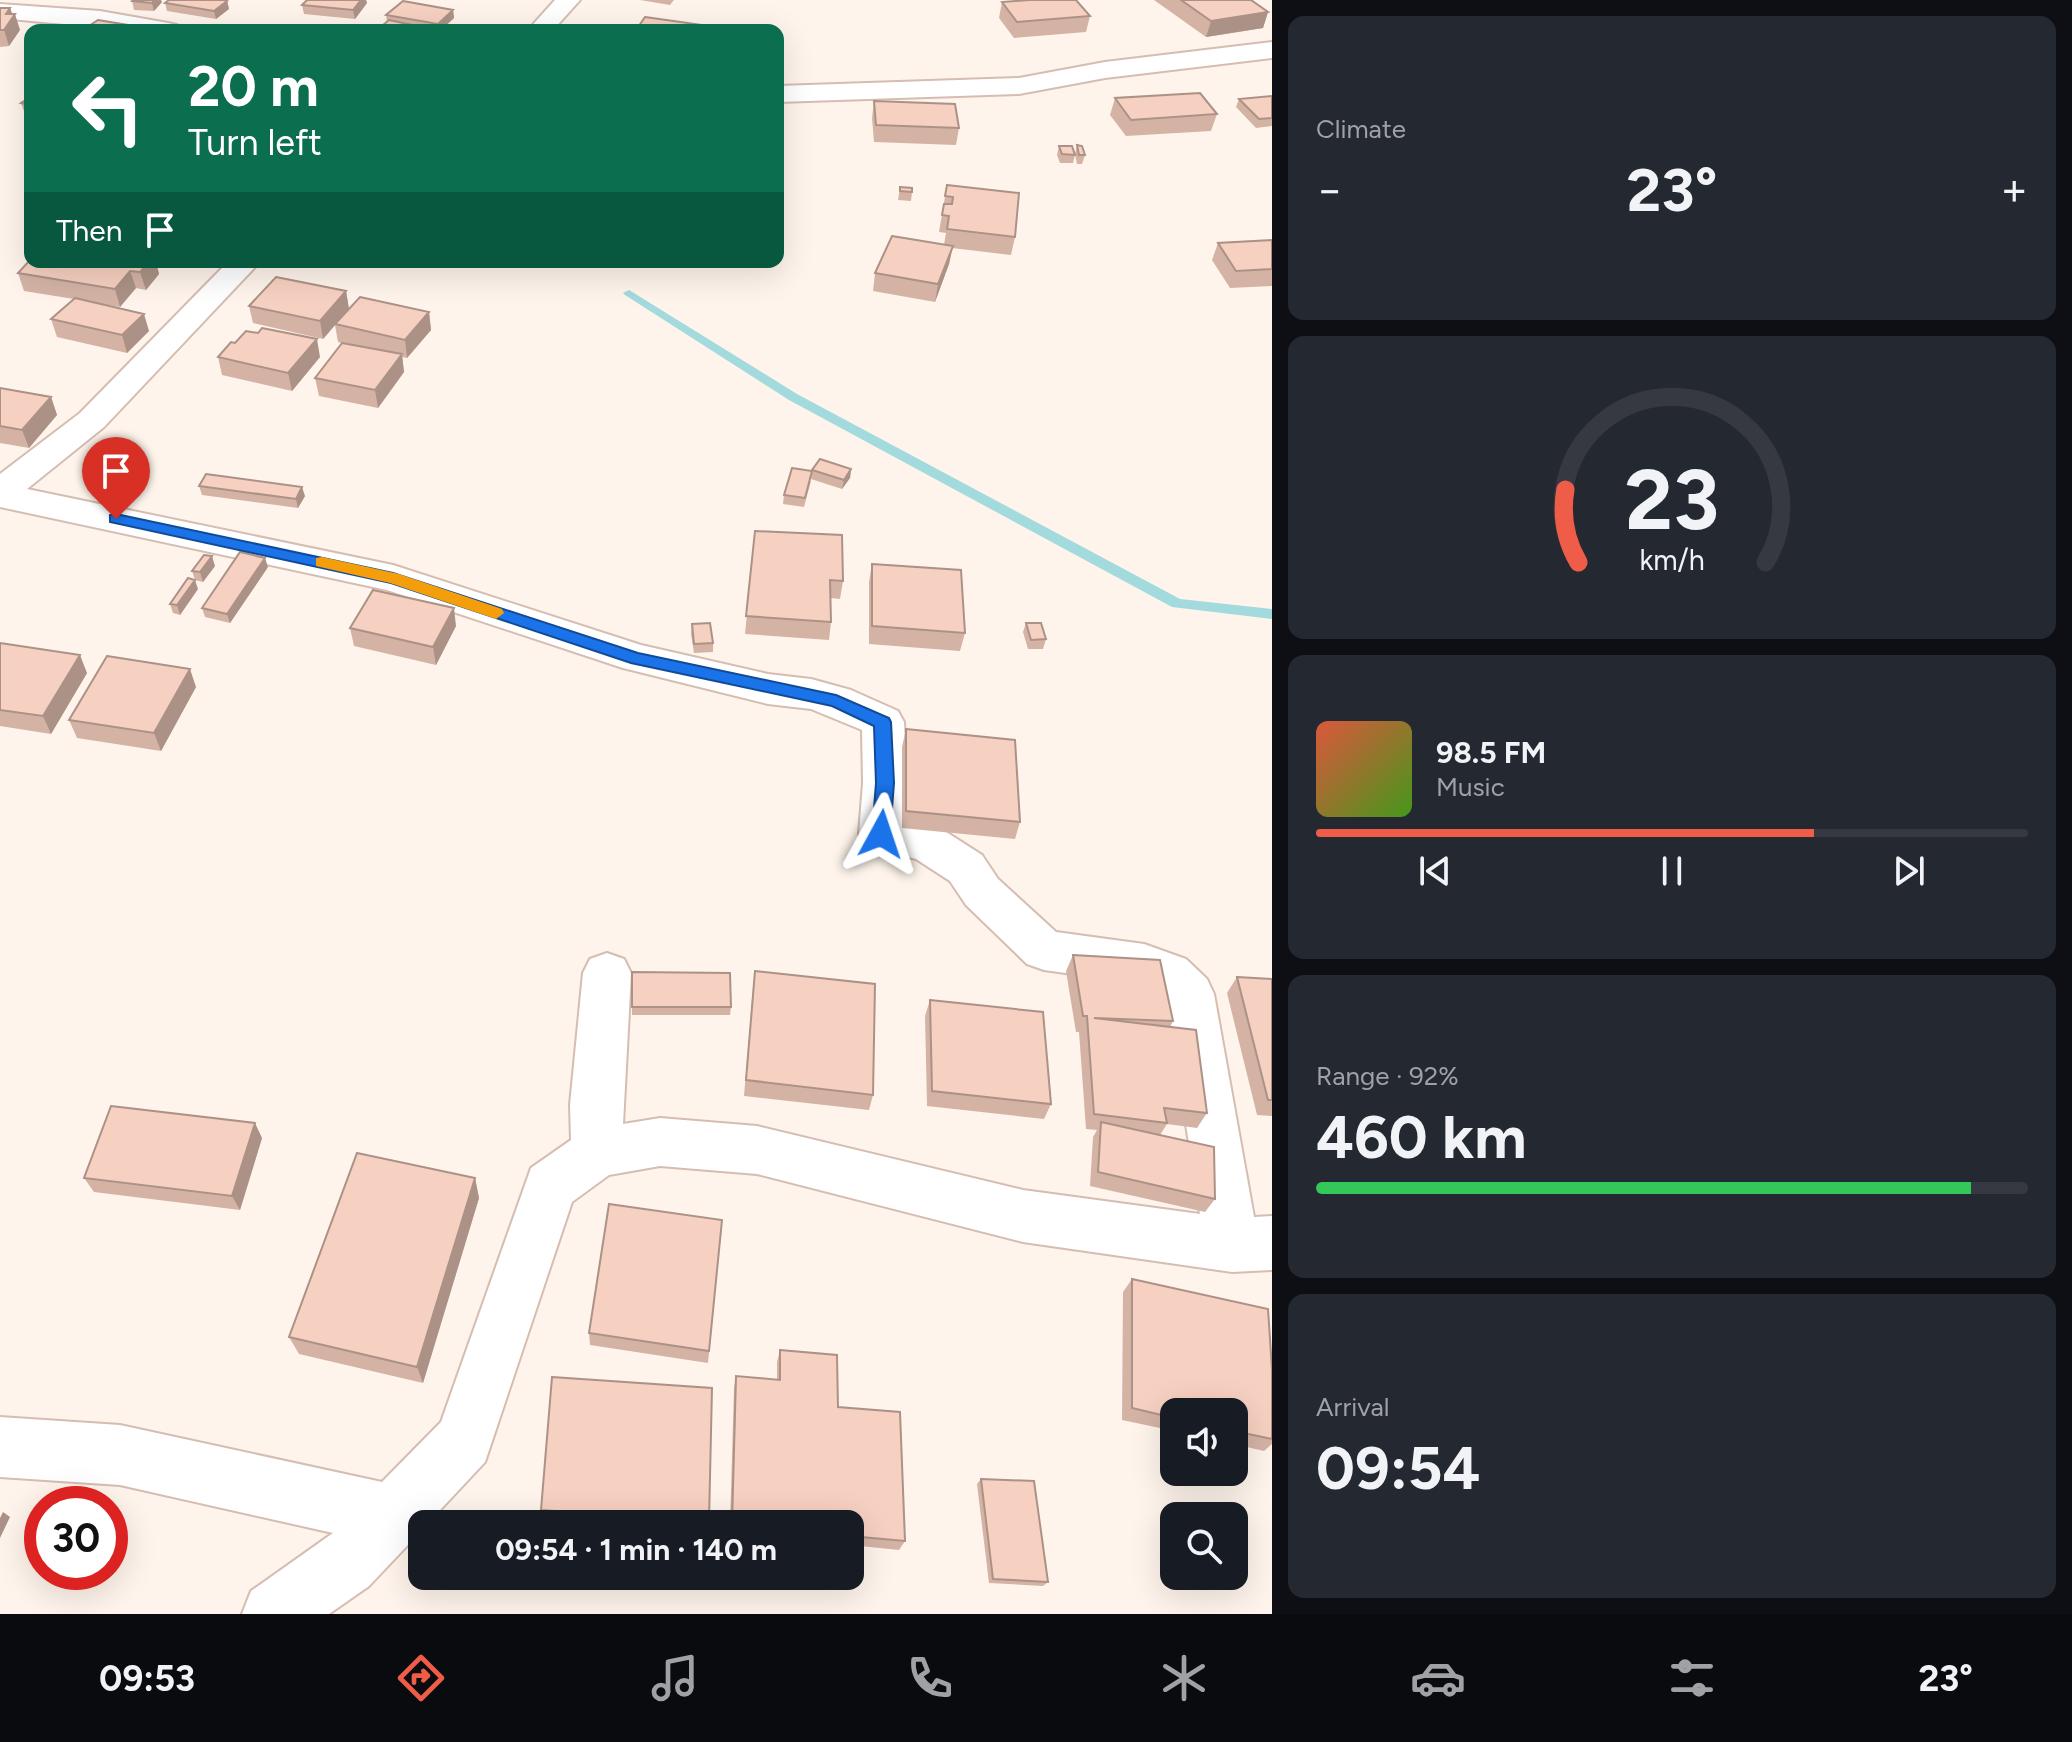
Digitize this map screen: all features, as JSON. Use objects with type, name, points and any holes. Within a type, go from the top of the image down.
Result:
[{"type":"street","points":[[546,24],[568,0]]},
{"type":"street","points":[[0,11],[42,6],[134,24]]},
{"type":"street","points":[[784,94],[1019,86],[1105,70],[1272,50]]},
{"type":"street","points":[[0,494],[92,420],[239,268]]},
{"type":"street","points":[[0,494],[393,578],[637,658],[768,689],[811,694],[836,701],[883,722],[885,783],[881,834],[927,843],[966,868],[982,892],[1044,950],[1144,964],[1169,973],[1190,994],[1252,1244],[1023,1216],[757,1150],[660,1142],[598,1152],[550,1186],[464,1441],[347,1564],[274,1614]]},
{"type":"street","points":[[598,1152],[596,1105],[607,973]]},
{"type":"street","points":[[0,1447],[120,1455],[391,1515]]},
{"type":"building","points":[[133,0],[154,0],[152,3]]},
{"type":"building","points":[[169,0],[227,1],[214,11],[165,3]]},
{"type":"building","points":[[307,0],[361,0],[353,10],[302,5]]},
{"type":"building","points":[[1076,0],[1090,16],[1017,22],[1002,2]]},
{"type":"building","points":[[1181,0],[1251,0],[1268,12],[1211,21]]},
{"type":"building","points":[[403,1],[453,10],[438,24],[386,15]]},
{"type":"building","points":[[0,8],[10,8],[6,14],[15,14],[4,30],[0,30]]},
{"type":"building","points":[[645,17],[695,24],[640,24]]},
{"type":"building","points":[[98,20],[122,24],[92,24]]},
{"type":"building","points":[[389,20],[408,24],[384,24]]},
{"type":"building","points":[[1200,93],[1217,114],[1131,120],[1115,98]]},
{"type":"building","points":[[1272,96],[1272,118],[1259,119],[1239,99]]},
{"type":"building","points":[[874,101],[955,104],[959,128],[876,125]]},
{"type":"building","points":[[1077,145],[1082,146],[1085,155],[1079,155]]},
{"type":"building","points":[[1059,146],[1072,146],[1075,155],[1062,154]]},
{"type":"building","points":[[947,185],[1019,193],[1015,237],[947,229],[949,216],[942,215],[944,204],[952,204],[953,197],[945,196]]},
{"type":"building","points":[[900,187],[912,188],[912,192],[900,191]]},
{"type":"building","points":[[892,236],[953,246],[938,284],[875,273]]},
{"type":"building","points":[[1272,240],[1272,269],[1236,271],[1218,243]]},
{"type":"building","points":[[24,266],[144,268],[140,272],[130,271],[115,289],[18,273]]},
{"type":"building","points":[[276,277],[346,291],[320,321],[249,306]]},
{"type":"building","points":[[360,297],[429,312],[405,340],[335,324]]},
{"type":"building","points":[[75,298],[144,314],[122,335],[51,319]]},
{"type":"building","points":[[262,328],[317,339],[288,373],[218,357],[246,331],[258,333]]},
{"type":"building","points":[[342,343],[402,354],[375,390],[315,378]]},
{"type":"building","points":[[0,388],[51,397],[22,430],[0,426]]},
{"type":"building","points":[[820,459],[851,469],[844,480],[812,470]]},
{"type":"building","points":[[792,468],[812,471],[805,498],[784,495]]},
{"type":"building","points":[[206,474],[302,487],[296,499],[199,486]]},
{"type":"building","points":[[755,531],[842,535],[843,581],[830,580],[831,622],[746,616]]},
{"type":"building","points":[[240,552],[265,558],[227,614],[202,608]]},
{"type":"building","points":[[204,555],[212,556],[200,572],[192,571]]},
{"type":"building","points":[[872,564],[961,570],[965,633],[872,626]]},
{"type":"building","points":[[188,578],[195,580],[177,605],[170,604]]},
{"type":"building","points":[[373,590],[454,608],[433,647],[350,628]]},
{"type":"building","points":[[710,623],[713,643],[694,644],[692,624]]},
{"type":"building","points":[[1026,623],[1041,623],[1046,639],[1031,640]]},
{"type":"building","points":[[0,643],[80,655],[43,716],[0,710]]},
{"type":"building","points":[[107,656],[190,669],[154,733],[69,720]]},
{"type":"building","points":[[906,729],[1015,740],[1020,822],[906,811]]},
{"type":"building","points":[[1073,955],[1160,960],[1173,1021],[1094,1018],[1196,1030],[1207,1113],[1164,1108],[1167,1123],[1094,1114],[1087,1016],[1083,1016]]},
{"type":"building","points":[[755,971],[875,984],[873,1095],[746,1080]]},
{"type":"building","points":[[632,972],[730,973],[731,1007],[632,1007]]},
{"type":"building","points":[[1237,977],[1272,979],[1272,1100],[1268,1100]]},
{"type":"building","points":[[930,1000],[1043,1012],[1051,1104],[932,1091]]},
{"type":"building","points":[[111,1106],[255,1123],[232,1196],[84,1178]]},
{"type":"building","points":[[1101,1122],[1214,1147],[1215,1199],[1098,1172]]},
{"type":"building","points":[[357,1153],[475,1178],[417,1367],[289,1337]]},
{"type":"building","points":[[609,1204],[722,1220],[709,1351],[589,1333]]},
{"type":"building","points":[[1132,1279],[1268,1309],[1272,1439],[1248,1434],[1248,1398],[1160,1398],[1160,1415],[1132,1408]]},
{"type":"building","points":[[780,1350],[837,1355],[838,1407],[900,1412],[905,1541],[864,1537],[864,1510],[732,1510],[736,1376],[780,1380]]},
{"type":"building","points":[[552,1377],[712,1388],[709,1510],[541,1510]]},
{"type":"building","points":[[981,1479],[1034,1481],[1048,1582],[993,1579]]},
{"type":"waterway","points":[[629,293],[793,397],[1177,604],[1272,614]]},
{"type":"slow traffic","points":[[322,562],[393,578],[496,613]]},
{"type":"route","points":[[116,519],[393,578],[637,658],[768,689],[811,694],[836,701],[883,722],[885,783],[881,834]]}]
